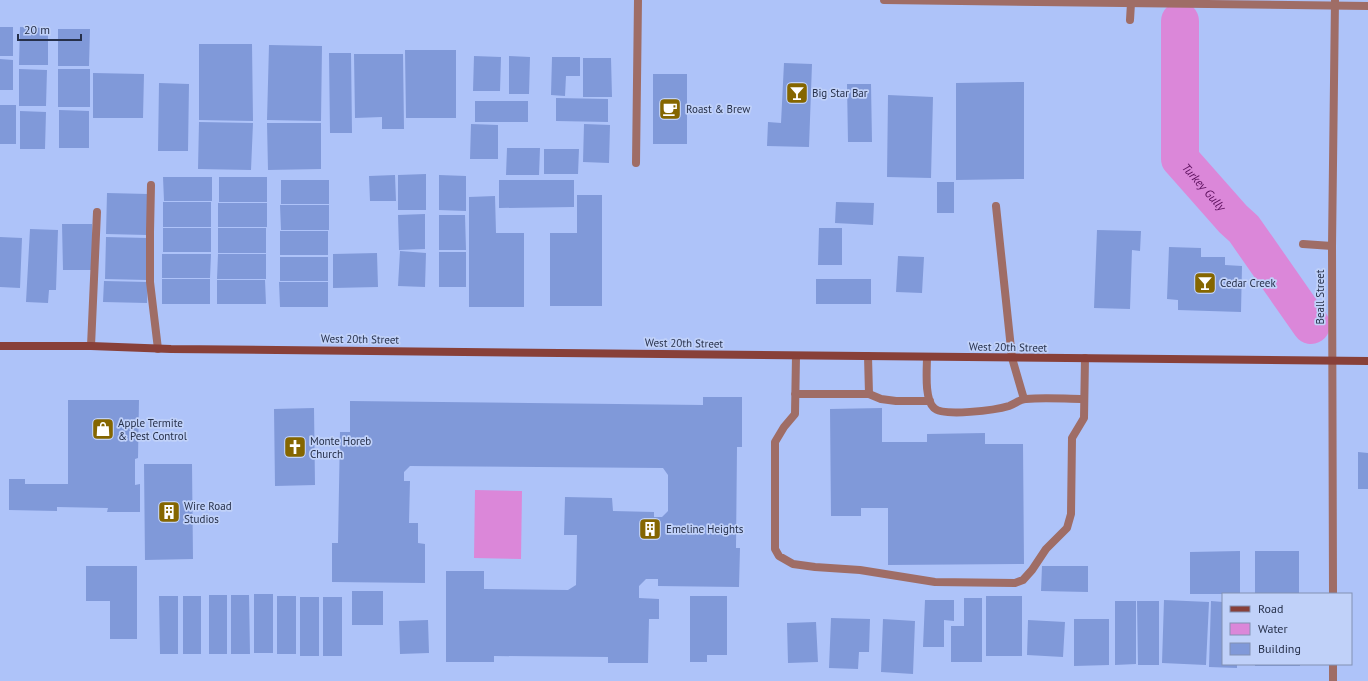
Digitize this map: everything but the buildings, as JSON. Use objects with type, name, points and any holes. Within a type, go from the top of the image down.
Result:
[{"type":"main road","name":"West 20th Street","points":[[0,346],[796,356],[1368,361]]},
{"type":"street","points":[[636,163],[638,0]]},
{"type":"street","points":[[884,0],[1131,3],[1335,3],[1368,6]]},
{"type":"street","points":[[1130,20],[1131,3]]},
{"type":"street","name":"Beall Street","points":[[1333,593],[1331,361],[1335,3]]},
{"type":"street","points":[[151,185],[150,282],[158,349]]},
{"type":"street","points":[[996,206],[1012,358],[1024,399]]},
{"type":"street","points":[[92,346],[97,212]]},
{"type":"street","points":[[1303,244],[1332,246]]},
{"type":"street","points":[[796,356],[795,414],[784,427],[776,442],[775,549],[779,556],[793,564],[860,570],[935,582],[1015,583],[1023,580],[1046,549],[1067,528],[1071,514],[1072,438],[1084,418],[1085,358]]},
{"type":"street","points":[[868,356],[869,394]]},
{"type":"street","points":[[927,357],[927,385],[930,401],[934,408],[942,412],[980,412],[1008,406],[1024,399],[1084,399]]},
{"type":"street","points":[[795,394],[869,394],[881,399],[896,401],[930,401]]},
{"type":"street","points":[[1333,665],[1333,681]]},
{"type":"water","points":[[475,490],[522,491],[521,559],[474,558]]},
{"type":"waterway","name":"Turkey Gully","points":[[1180,21],[1180,159],[1233,219],[1244,229],[1311,325]]},
{"type":"place","name":"Big Star Bar","points":[[797,93]]},
{"type":"place","name":"Roast & Brew","points":[[670,109]]},
{"type":"place","name":"Cedar Creek","points":[[1205,283]]},
{"type":"place","name":"Apple Termite & Pest Control","points":[[103,429]]},
{"type":"place","name":"Monte Horeb Church","points":[[295,447]]},
{"type":"place","name":"Wire Road Studios","points":[[169,512]]},
{"type":"place","name":"Emeline Heights","points":[[650,529]]}]
